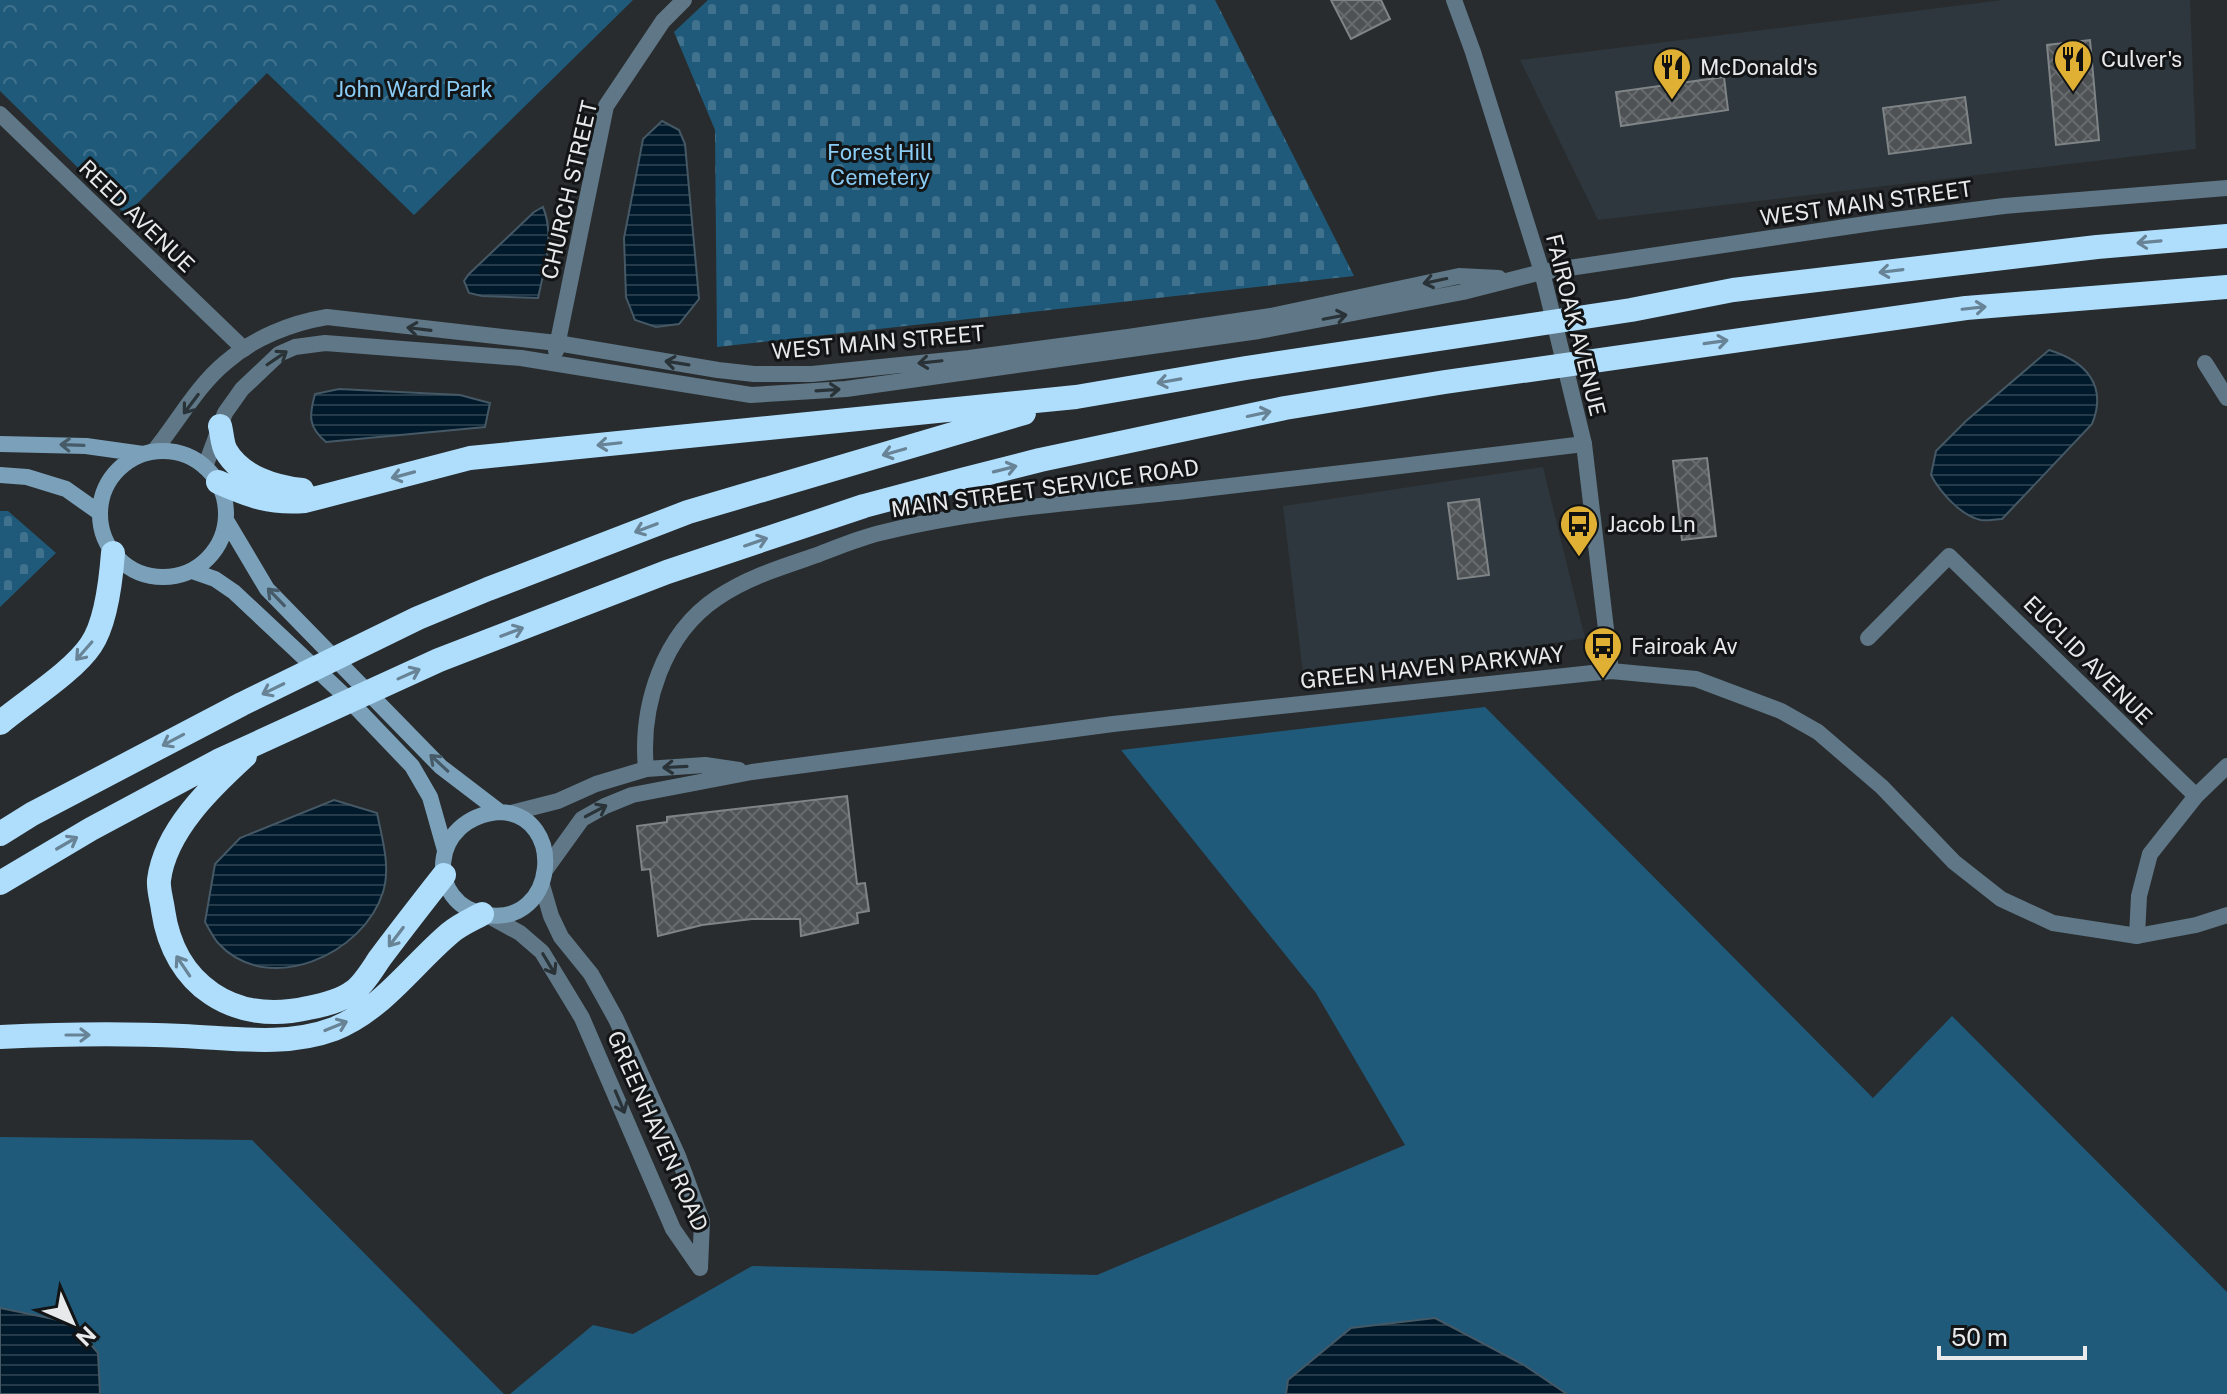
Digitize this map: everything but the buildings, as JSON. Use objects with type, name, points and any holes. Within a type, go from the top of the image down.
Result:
[{"type":"highway","points":[[211,474],[253,498],[281,503],[336,494],[470,458],[1076,397],[1631,310],[1733,290],[2097,247],[2227,236]]},
{"type":"highway","points":[[0,883],[127,810],[261,741],[439,660],[667,572],[878,502],[1040,460],[1285,408],[1639,353],[1966,308],[2227,287]]},
{"type":"highway","points":[[0,834],[32,814],[242,704],[418,618],[688,512],[1076,397]]},
{"type":"highway","points":[[220,426],[225,450],[256,478],[279,488],[336,494]]},
{"type":"highway","points":[[0,723],[68,668],[91,645],[103,613],[113,553]]},
{"type":"highway","points":[[261,741],[206,792],[174,836],[159,880],[165,923],[175,953],[194,982],[227,1005],[262,1012],[295,1011],[330,1003],[356,990],[444,875]]},
{"type":"highway","points":[[0,1037],[181,1036],[270,1040],[334,1029],[363,1014],[396,987],[453,930],[484,914]]},
{"type":"main road","points":[[0,444],[86,446],[149,453],[169,451],[188,456],[211,474],[225,500],[226,520],[221,539],[209,557],[192,571],[171,577],[150,576],[130,568],[113,553],[103,534],[100,513],[104,491],[116,473],[149,453]]},
{"type":"main road","points":[[0,475],[27,477],[66,489],[100,513]]},
{"type":"main road","name":"GREENHAVEN ROAD","points":[[226,520],[267,589],[441,767],[536,832],[543,844],[544,877]]},
{"type":"main road","points":[[192,571],[215,579],[234,592],[346,697],[412,766],[430,797],[445,850],[444,875]]},
{"type":"main road","points":[[445,850],[456,829],[468,819],[484,813],[506,812]]},
{"type":"main road","name":"GREENHAVEN ROAD","points":[[444,875],[449,890],[460,903],[484,914]]},
{"type":"main road","points":[[484,914],[506,915],[521,909],[533,899],[544,877]]},
{"type":"street","name":"CHURCH STREET","points":[[553,364],[606,106],[663,21],[684,0]]},
{"type":"street","name":"FAIROAK AVENUE","points":[[1454,0],[1542,272],[1584,444],[1611,671]]},
{"type":"street","name":"REED AVENUE","points":[[0,114],[244,349]]},
{"type":"street","name":"WEST MAIN STREET","points":[[211,474],[225,413],[242,389],[279,354],[295,347],[325,343],[521,358],[751,395],[846,389],[1259,331],[1463,292],[1542,272],[2004,206],[2227,188]]},
{"type":"street","name":"WEST MAIN STREET","points":[[149,453],[223,364],[244,349],[301,321],[327,317],[557,343],[718,370],[754,374],[812,374],[969,358],[1271,316],[1459,276],[1512,278]]},
{"type":"street","points":[[2205,363],[2227,398]]},
{"type":"street","name":"MAIN STREET SERVICE ROAD","points":[[646,769],[648,706],[669,651],[692,619],[717,598],[762,573],[876,534],[930,522],[1584,444]]},
{"type":"street","name":"EUCLID AVENUE","points":[[1868,638],[1949,556],[2196,796]]},
{"type":"street","name":"GREEN HAVEN PARKWAY","points":[[752,772],[1113,724],[1611,671],[1696,679],[1781,711],[1818,732],[1882,787],[1954,862],[2001,899],[2053,923],[2137,936],[2196,925],[2227,915]]},
{"type":"street","points":[[506,812],[558,801],[596,784],[646,769],[705,765],[752,772]]},
{"type":"street","points":[[2137,936],[2139,896],[2150,854],[2196,796],[2227,766]]},
{"type":"street","points":[[544,877],[582,819],[605,806],[632,795],[752,772]]},
{"type":"street","name":"GREENHAVEN ROAD","points":[[484,914],[520,933],[542,952],[582,1018],[673,1229],[700,1268],[702,1221],[678,1156],[616,1019],[591,974],[561,937],[551,916],[544,877]]},
{"type":"shaded area","points":[[2002,0],[2190,0],[2196,149],[1598,220],[1520,60]]},
{"type":"shaded area","points":[[662,121],[679,130],[685,144],[699,299],[679,324],[656,327],[635,320],[626,297],[624,238],[643,139]]},
{"type":"shaded area","points":[[543,207],[548,241],[538,298],[469,293],[464,281],[469,274]]},
{"type":"shaded area","points":[[2049,350],[2073,361],[2090,376],[2097,398],[2092,424],[2002,519],[1973,518],[1952,502],[1931,475],[1936,451]]},
{"type":"shaded area","points":[[339,389],[460,395],[490,403],[485,427],[326,442],[313,426],[313,402],[315,394]]},
{"type":"shaded area","points":[[1543,467],[1585,638],[1304,682],[1283,506]]},
{"type":"shaded area","points":[[334,800],[377,813],[386,873],[383,892],[373,914],[356,934],[336,950],[312,961],[287,967],[262,967],[239,959],[218,943],[205,922],[215,864],[240,838]]},
{"type":"shaded area","points":[[0,1308],[73,1323],[98,1353],[100,1394],[0,1394]]},
{"type":"shaded area","points":[[1435,1318],[1524,1365],[1567,1394],[1286,1394],[1288,1380],[1351,1328]]},
{"type":"green space","name":"John Ward Park","points":[[0,0],[633,0],[414,215],[267,73],[126,215],[0,91]]},
{"type":"green space","name":"Forest Hill Cemetery","points":[[708,0],[1215,0],[1354,276],[717,347],[715,130],[674,32]]},
{"type":"green space","points":[[0,511],[8,511],[56,553],[0,607]]},
{"type":"green space","points":[[1485,707],[1873,1098],[1952,1016],[2227,1292],[2227,1394],[510,1394],[593,1325],[633,1334],[752,1266],[1097,1275],[1405,1145],[1316,993],[1121,750]]},
{"type":"green space","points":[[0,1137],[252,1140],[504,1394],[0,1394]]},
{"type":"place","name":"Culver's","points":[[2073,93]]},
{"type":"place","name":"McDonald's","points":[[1672,101]]},
{"type":"place","name":"Jacob Ln","points":[[1579,558]]},
{"type":"place","name":"Fairoak Av","points":[[1603,680]]}]
